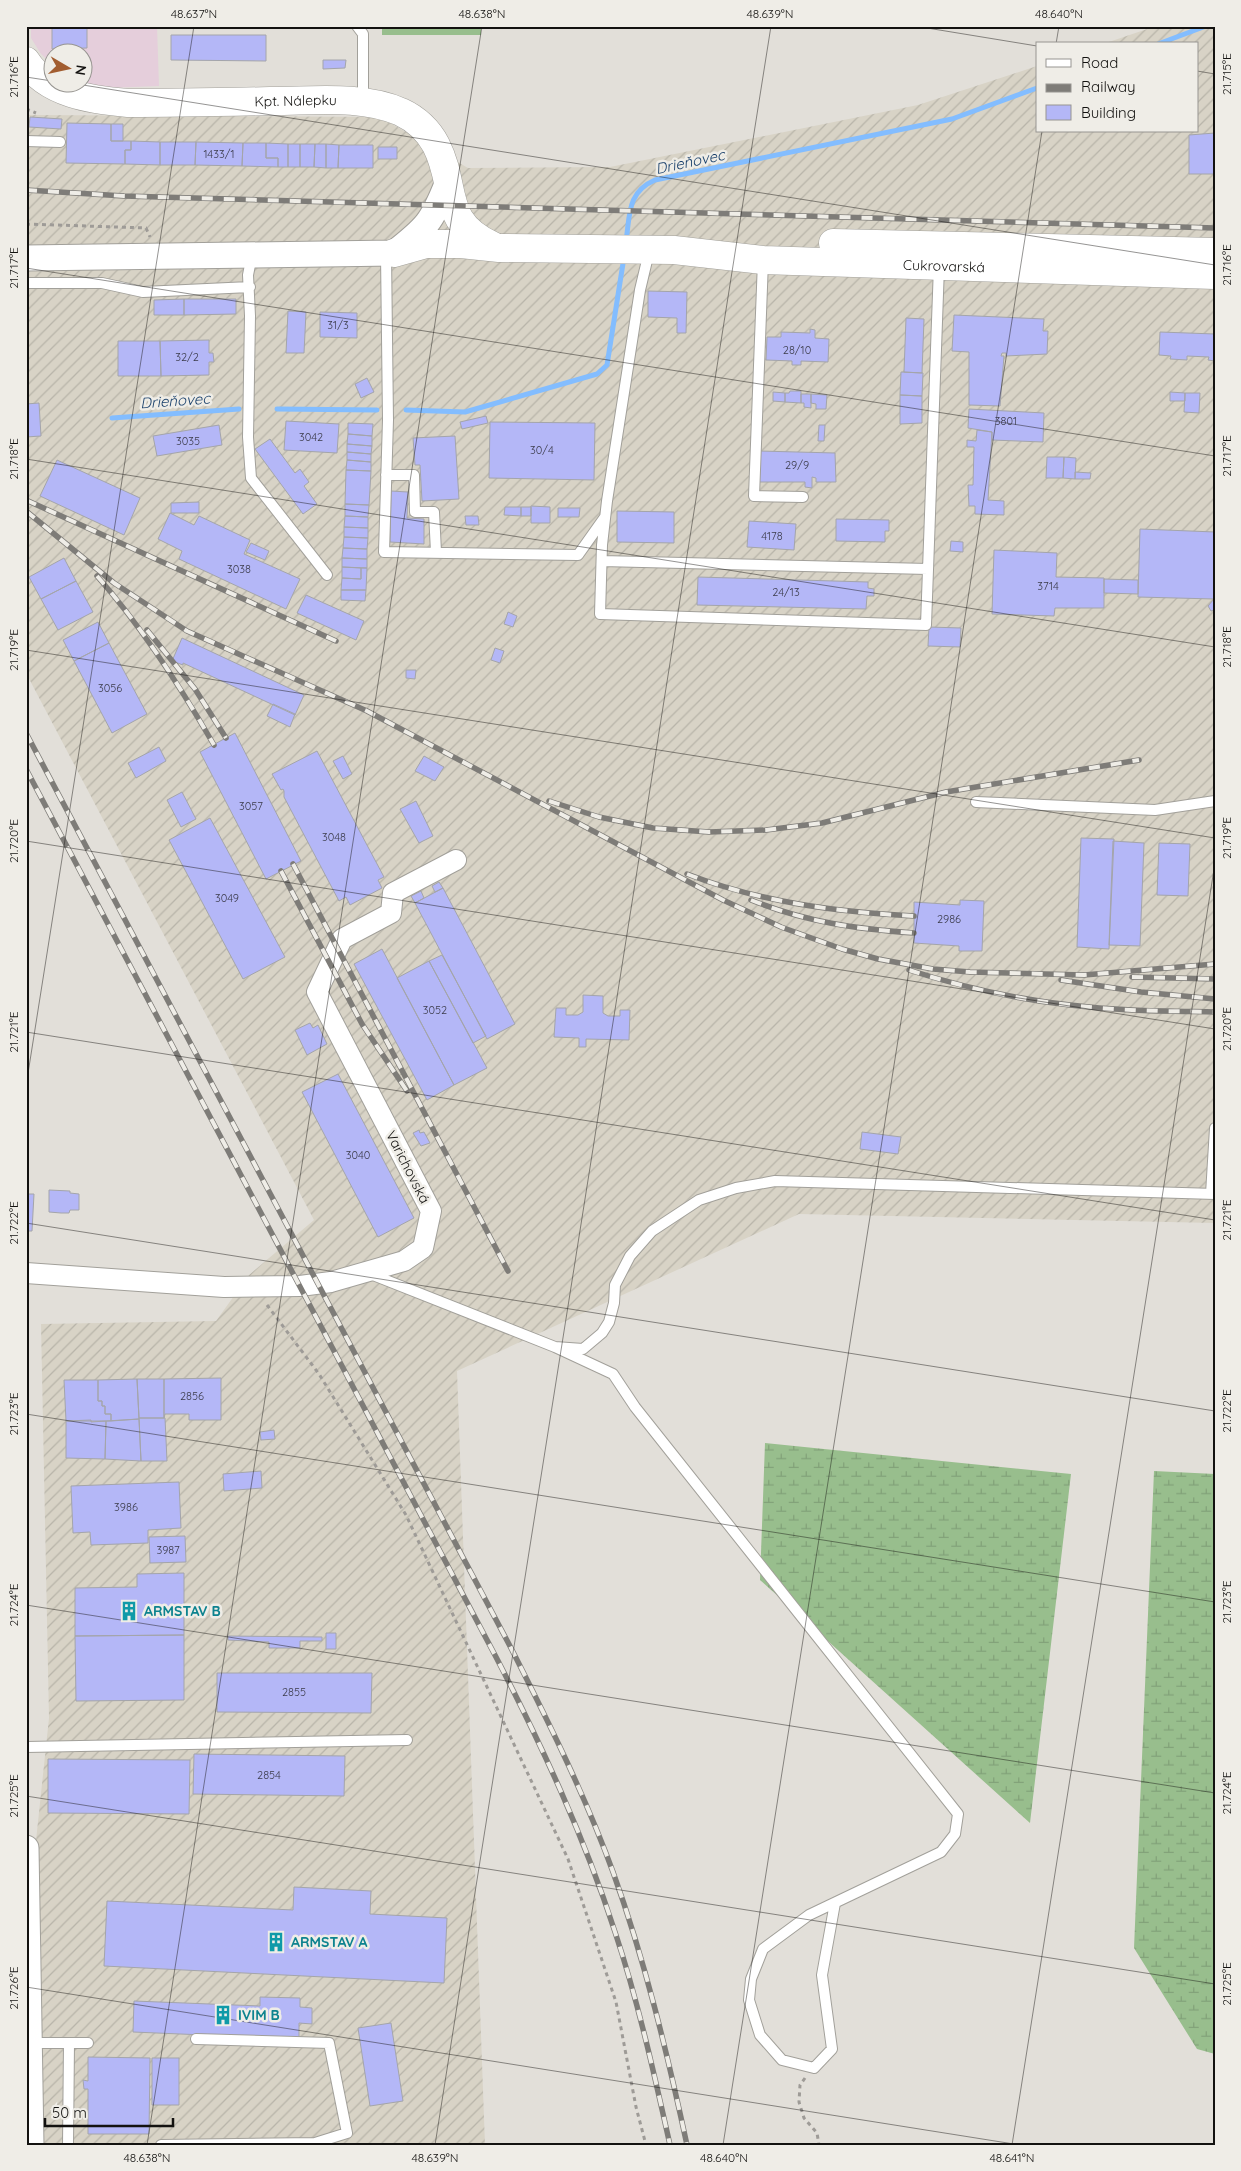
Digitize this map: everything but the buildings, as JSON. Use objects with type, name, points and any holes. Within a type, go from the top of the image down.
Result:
[{"type":"main road","name":"Kpt. Nálepku","points":[[27,63],[38,77],[46,82],[75,94],[108,102],[336,101],[364,103],[400,112],[426,130],[442,159],[452,205],[463,225],[476,237],[499,248]]},
{"type":"main road","name":"Cukrovarská","points":[[390,253],[426,244],[461,244],[499,248],[644,249],[766,242],[1215,252]]},
{"type":"main road","name":"Cukrovarská","points":[[644,249],[763,260],[1215,275]]},
{"type":"street","points":[[26,258],[390,253],[427,225],[436,212],[447,184]]},
{"type":"street","name":"Varichovská","points":[[26,1273],[224,1286],[300,1286],[331,1282],[404,1261],[424,1248],[431,1211],[317,992],[342,939],[391,913],[393,893],[456,860]]},
{"type":"street","points":[[26,1848],[31,2145]]},
{"type":"lane","points":[[357,26],[363,34],[364,103]]},
{"type":"lane","points":[[26,141],[60,142]]},
{"type":"lane","points":[[644,249],[640,290],[605,516],[600,614],[926,625],[939,265]]},
{"type":"lane","points":[[390,253],[384,552],[578,554],[605,516]]},
{"type":"lane","points":[[252,255],[248,275],[250,287],[248,437],[251,478],[327,575]]},
{"type":"lane","points":[[763,260],[754,496],[803,497]]},
{"type":"lane","points":[[26,283],[102,283],[143,292],[250,287]]},
{"type":"lane","points":[[386,475],[414,475],[415,512],[434,512],[436,552]]},
{"type":"lane","points":[[602,561],[928,569]]},
{"type":"lane","points":[[976,802],[1154,810],[1215,801]]},
{"type":"lane","points":[[555,1346],[583,1349],[602,1333],[611,1312],[615,1285],[630,1256],[652,1231],[699,1200],[736,1188],[775,1181],[1213,1194],[1215,1128]]},
{"type":"lane","points":[[365,1272],[555,1346],[613,1374],[636,1407],[958,1814],[955,1834],[941,1852],[810,1915],[763,1949],[750,1986],[749,2000],[760,2035],[782,2060],[814,2068],[832,2048],[822,1975],[835,1903]]},
{"type":"lane","points":[[26,1747],[407,1740]]},
{"type":"lane","points":[[161,2145],[315,2143],[347,2133],[329,2043],[196,2039]]},
{"type":"lane","points":[[29,2043],[88,2043]]},
{"type":"lane","points":[[68,2145],[69,2043]]},
{"type":"path","points":[[26,109],[36,113]]},
{"type":"path","points":[[26,224],[146,228],[152,240]]},
{"type":"path","points":[[253,1286],[319,1374],[406,1515],[568,1859],[616,2002],[636,2107],[646,2145]]},
{"type":"path","points":[[814,2068],[800,2085],[799,2102],[804,2118],[817,2133],[819,2145]]},
{"type":"shaded area","points":[[31,26],[157,26],[159,86],[107,88],[92,84],[92,42],[42,42],[42,55],[31,38]]},
{"type":"shaded area","points":[[1156,26],[1215,26],[1215,1223],[799,1214],[457,1371],[485,2145],[26,2145],[26,1935],[49,1718],[41,1324],[216,1321],[249,1275],[314,1220],[26,673],[26,177],[29,171],[29,115],[380,117],[468,168],[610,167],[918,105],[1036,66],[1036,132],[1198,132],[1198,42],[1109,42]]},
{"type":"green space","points":[[382,26],[481,26],[481,35],[382,35]]},
{"type":"green space","points":[[765,1443],[1071,1474],[1030,1823],[760,1580]]},
{"type":"green space","points":[[1154,1471],[1215,1474],[1215,2054],[1197,2049],[1134,1948]]},
{"type":"waterway","name":"Drieňovec","points":[[1163,42],[1206,26]]},
{"type":"waterway","name":"Drieňovec","points":[[626,241],[630,213],[635,198],[639,191],[655,180],[952,119],[1036,88]]},
{"type":"waterway","name":"Drieňovec","points":[[406,410],[465,412],[597,374],[607,365],[624,257]]},
{"type":"waterway","name":"Drieňovec","points":[[112,418],[239,409]]},
{"type":"waterway","name":"Drieňovec","points":[[277,409],[377,410]]},
{"type":"railway","points":[[26,190],[124,196],[1215,228]]},
{"type":"railway","points":[[26,500],[336,641]]},
{"type":"railway","points":[[26,511],[114,583],[187,631],[367,711],[723,900],[781,927],[842,949],[878,959],[933,969],[970,972],[1084,975],[1215,964]]},
{"type":"railway","points":[[97,576],[114,595],[160,658],[214,745]]},
{"type":"railway","points":[[147,630],[195,689],[226,738]]},
{"type":"railway","points":[[26,733],[511,1648],[565,1758],[602,1843],[625,1905],[663,2041],[687,2145]]},
{"type":"railway","points":[[549,801],[599,817],[653,828],[709,832],[766,830],[822,823],[946,792],[1139,760]]},
{"type":"railway","points":[[26,769],[496,1657],[546,1758],[590,1861],[615,1932],[652,2064],[670,2145]]},
{"type":"railway","points":[[293,864],[508,1271]]},
{"type":"railway","points":[[281,871],[362,1024],[407,1091]]},
{"type":"railway","points":[[687,874],[770,899],[856,912],[914,916]]},
{"type":"railway","points":[[751,900],[771,908],[811,919],[872,929],[914,933]]},
{"type":"railway","points":[[909,970],[989,992],[1049,1002],[1124,1010],[1215,1012]]},
{"type":"railway","points":[[1132,977],[1215,979]]},
{"type":"railway","points":[[1061,980],[1141,992],[1215,999]]},
{"type":"place","name":"ARMSTAV B","points":[[129,1611]]},
{"type":"place","name":"ARMSTAV A","points":[[276,1942]]},
{"type":"place","name":"IVIM B","points":[[223,2015]]}]
